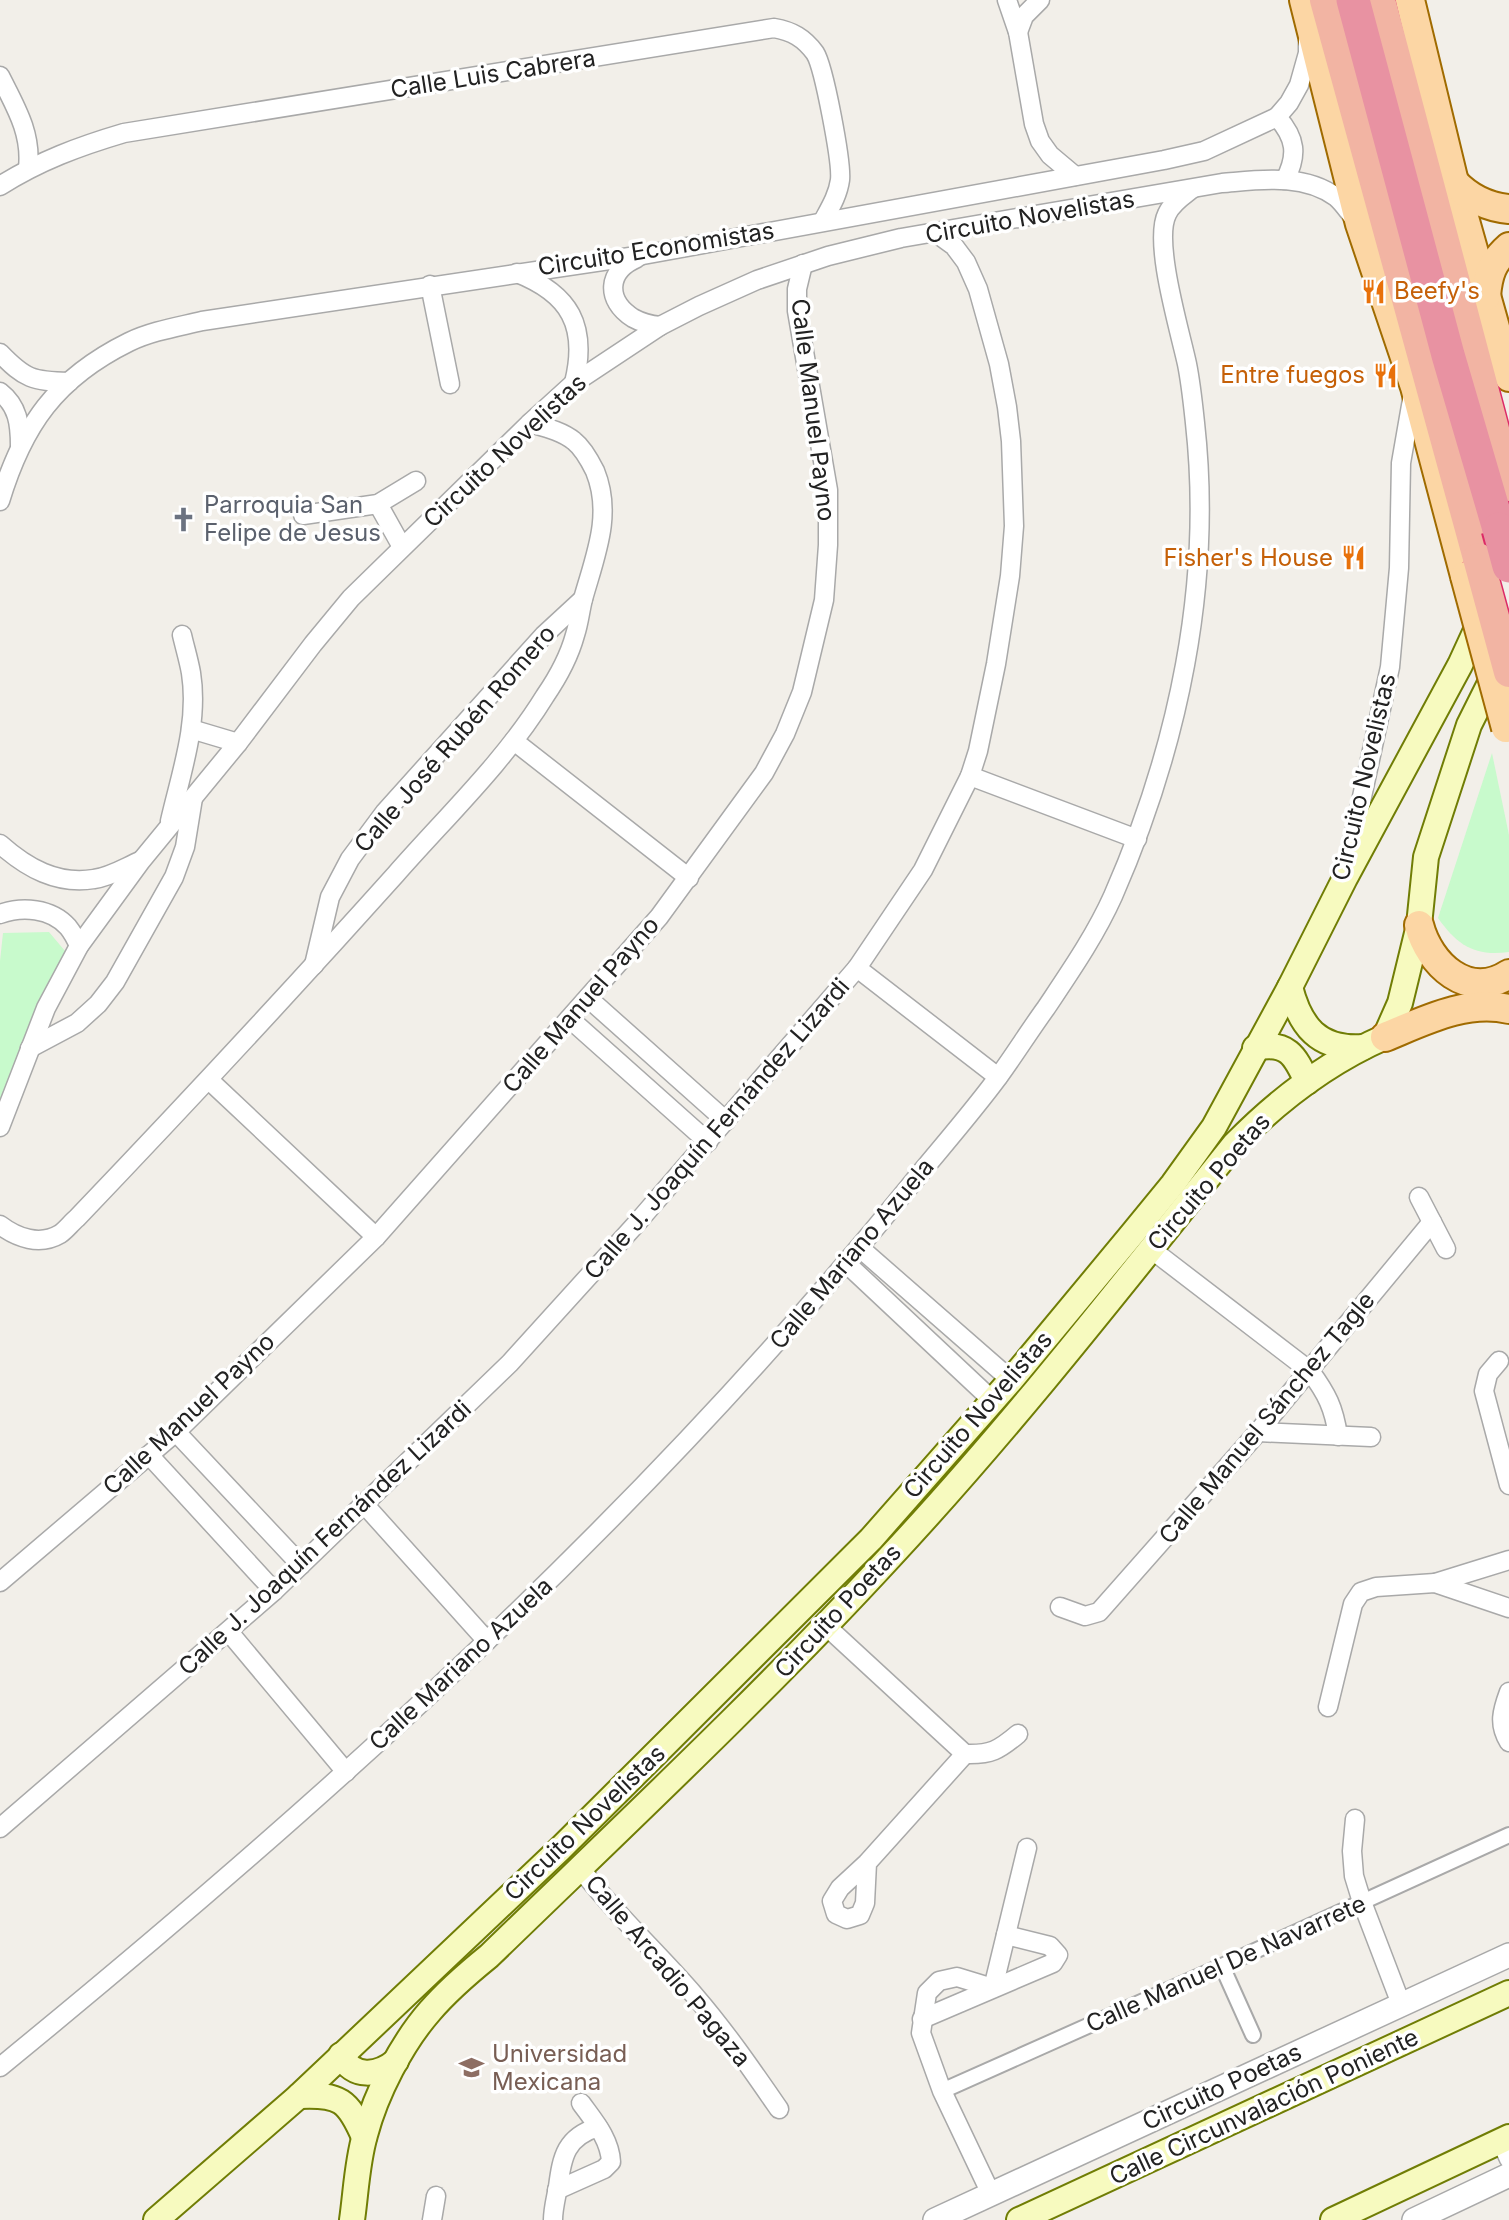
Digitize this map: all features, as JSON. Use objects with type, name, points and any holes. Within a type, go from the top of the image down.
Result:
[{"type":"highway","points":[[1353,0],[1448,355],[1504,544],[1484,567]]},
{"type":"highway","points":[[1380,0],[1509,486]]},
{"type":"highway","points":[[1313,5],[1484,567],[1509,673]]},
{"type":"main road","points":[[1410,0],[1454,182],[1509,377]]},
{"type":"main road","points":[[1313,5],[1360,224],[1415,387],[1484,567],[1508,735]]},
{"type":"main road","points":[[1454,182],[1478,201],[1509,209]]},
{"type":"main road","points":[[1486,299],[1488,274],[1497,257],[1509,247]]},
{"type":"main road","points":[[1345,877],[1460,665],[1504,544]]},
{"type":"main road","points":[[1374,1042],[1400,1003],[1419,925],[1426,857],[1469,725],[1509,643]]},
{"type":"main road","name":"Circuito Novelistas","points":[[156,2220],[299,2096],[560,1849],[871,1539],[1011,1380],[1173,1184],[1214,1127],[1345,877]]},
{"type":"main road","points":[[1419,925],[1422,937],[1434,958],[1456,977],[1490,982],[1509,974]]},
{"type":"main road","points":[[1290,986],[1300,1017],[1314,1034],[1324,1041],[1342,1047],[1374,1042],[1456,1010],[1479,1006],[1509,1009]]},
{"type":"main road","name":"Circuito Poetas","points":[[357,2220],[364,2137],[379,2095],[396,2061],[428,2013],[773,1680],[890,1557],[1021,1410],[1234,1145],[1280,1101],[1374,1042]]},
{"type":"main road","points":[[1255,1048],[1277,1046],[1290,1053],[1307,1082]]},
{"type":"main road","name":"Calle Circunvalación Poniente","points":[[1019,2220],[1509,1993]]},
{"type":"main road","points":[[341,2055],[350,2067],[365,2073],[382,2070],[396,2061]]},
{"type":"main road","points":[[299,2096],[331,2096],[354,2114],[364,2137]]},
{"type":"main road","points":[[1333,2220],[1506,2146]]},
{"type":"street","points":[[1007,0],[1018,32],[1034,124],[1040,141],[1050,155],[1075,176]]},
{"type":"street","points":[[1018,32],[1024,16],[1040,0]]},
{"type":"street","name":"Circuito Economistas","points":[[0,501],[20,446],[38,415],[69,382],[96,361],[130,342],[173,327],[202,321],[643,255],[1204,151],[1277,117],[1289,103],[1299,85],[1308,53],[1313,5]]},
{"type":"street","name":"Calle Luis Cabrera","points":[[0,186],[28,168],[71,149],[124,132],[774,28],[791,31],[804,40],[815,53],[822,69],[840,168],[837,191],[823,221]]},
{"type":"street","points":[[0,76],[23,122],[30,154],[28,168]]},
{"type":"street","points":[[1277,117],[1285,125],[1293,145],[1293,166],[1285,180]]},
{"type":"street","name":"Circuito Novelistas","points":[[0,1127],[46,1008],[79,946],[141,861],[238,743],[351,597],[574,383],[660,326],[699,306],[757,280],[865,245],[1222,183],[1285,180],[1323,189],[1338,199],[1360,224]]},
{"type":"street","name":"Calle Mariano Azuela","points":[[0,2067],[69,2011],[346,1772],[602,1529],[757,1366],[847,1264],[998,1077],[1074,966],[1110,903],[1137,839],[1154,790],[1176,705],[1192,627],[1201,527],[1196,428],[1189,374],[1161,236],[1166,215],[1176,202],[1192,189]]},
{"type":"street","name":"Calle J. Joaquín Fernández Lizardi","points":[[0,1829],[274,1591],[510,1363],[708,1142],[857,968],[923,870],[970,776],[978,751],[1010,576],[1014,526],[1011,441],[999,364],[978,289],[966,262],[954,246],[936,233]]},
{"type":"street","points":[[643,255],[629,261],[618,272],[613,292],[621,307],[635,319],[660,326]]},
{"type":"street","name":"Calle Manuel Payno","points":[[0,1582],[176,1432],[376,1237],[659,917],[764,773],[785,734],[802,692],[824,600],[828,490],[797,311],[797,289],[803,264]]},
{"type":"street","points":[[515,273],[551,290],[570,314],[580,349],[574,383]]},
{"type":"street","points":[[430,285],[450,384]]},
{"type":"street","points":[[0,353],[24,376],[48,382],[69,382]]},
{"type":"street","name":"Circuito Novelistas","points":[[1345,877],[1390,667],[1399,568],[1401,463],[1415,387]]},
{"type":"street","points":[[0,392],[15,410],[20,425],[20,446]]},
{"type":"street","name":"Calle José Rubén Romero","points":[[0,1225],[13,1235],[34,1241],[59,1235],[209,1080],[313,966],[514,741],[545,697],[565,662],[575,635],[601,540],[604,515],[600,484],[590,461],[574,441],[553,430],[530,423]]},
{"type":"street","points":[[303,515],[378,504],[416,481]]},
{"type":"street","points":[[378,504],[402,547]]},
{"type":"street","name":"Calle José Rubén Romero","points":[[313,966],[330,897],[350,859],[385,811],[544,635],[583,599]]},
{"type":"street","points":[[169,825],[191,729],[193,701],[191,673],[182,635]]},
{"type":"street","points":[[191,729],[238,743]]},
{"type":"street","points":[[514,741],[689,878]]},
{"type":"street","points":[[970,776],[1137,839]]},
{"type":"street","points":[[30,1048],[77,1023],[98,1004],[116,982],[174,877],[185,847],[193,797]]},
{"type":"street","points":[[0,844],[32,869],[51,877],[74,880],[96,879],[141,861]]},
{"type":"street","points":[[0,914],[29,910],[56,916],[69,928],[79,946]]},
{"type":"street","points":[[857,968],[998,1077]]},
{"type":"street","points":[[589,998],[726,1121]]},
{"type":"street","points":[[570,1019],[708,1142]]},
{"type":"street","points":[[209,1080],[376,1237]]},
{"type":"street","points":[[1419,1197],[1446,1249]]},
{"type":"street","name":"Calle Manuel Sánchez Tagle","points":[[1060,1607],[1085,1616],[1099,1612],[1258,1433],[1432,1222]]},
{"type":"street","points":[[860,1248],[1011,1380]]},
{"type":"street","points":[[1151,1249],[1310,1371],[1325,1390],[1334,1412],[1338,1436]]},
{"type":"street","points":[[847,1264],[992,1400]]},
{"type":"street","points":[[1500,1361],[1488,1374],[1484,1391],[1509,1485]]},
{"type":"street","points":[[176,1432],[301,1565]]},
{"type":"street","points":[[1258,1433],[1371,1437]]},
{"type":"street","points":[[149,1455],[274,1591]]},
{"type":"street","points":[[364,1504],[487,1641]]},
{"type":"street","points":[[1328,1707],[1353,1604],[1361,1592],[1376,1587],[1435,1583],[1509,1560]]},
{"type":"street","points":[[1435,1583],[1509,1608]]},
{"type":"street","points":[[825,1625],[974,1754]]},
{"type":"street","points":[[229,1632],[346,1772]]},
{"type":"street","points":[[1509,1692],[1502,1710],[1502,1732],[1509,1742]]},
{"type":"street","points":[[867,1863],[865,1903],[860,1914],[847,1919],[836,1914],[832,1901],[840,1888],[974,1754],[999,1749],[1018,1734]]},
{"type":"street","points":[[1355,1819],[1352,1851],[1354,1876],[1401,2004]]},
{"type":"street","name":"Calle Manuel De Navarrete","points":[[942,2091],[1509,1835]]},
{"type":"street","points":[[993,1988],[1027,1848]]},
{"type":"street","name":"Calle Arcadio Pagaza","points":[[580,1868],[600,1895],[726,2032],[779,2109]]},
{"type":"street","points":[[922,2019],[1053,1963],[1058,1955],[1050,1946],[1006,1935]]},
{"type":"street","name":"Circuito Poetas","points":[[935,2220],[1509,1955]]},
{"type":"street","points":[[1222,1966],[1252,2035]]},
{"type":"street","points":[[991,2194],[942,2091],[921,2033],[927,1993],[939,1981],[957,1977],[993,1988]]},
{"type":"street","points":[[557,2190],[604,2169],[611,2162],[610,2150],[582,2103]]},
{"type":"street","points":[[553,2220],[561,2162],[568,2147],[577,2136],[598,2127]]},
{"type":"street","points":[[1054,2165],[1070,2197]]},
{"type":"street","points":[[1414,2220],[1509,2175]]},
{"type":"street","points":[[432,2220],[436,2196]]},
{"type":"green space","points":[[1492,753],[1509,835],[1509,952],[1486,953],[1460,942],[1438,918]]},
{"type":"green space","points":[[49,932],[65,951],[39,1002],[0,1112],[0,961],[3,933]]},
{"type":"place","name":"Beefy's","points":[[1374,291]]},
{"type":"place","name":"Entre fuegos","points":[[1385,375]]},
{"type":"place","name":"Parroquia San Felipe de Jesus","points":[[184,519]]},
{"type":"place","name":"Fisher's House","points":[[1353,558]]},
{"type":"place","name":"Universidad Mexicana","points":[[472,2068]]}]
